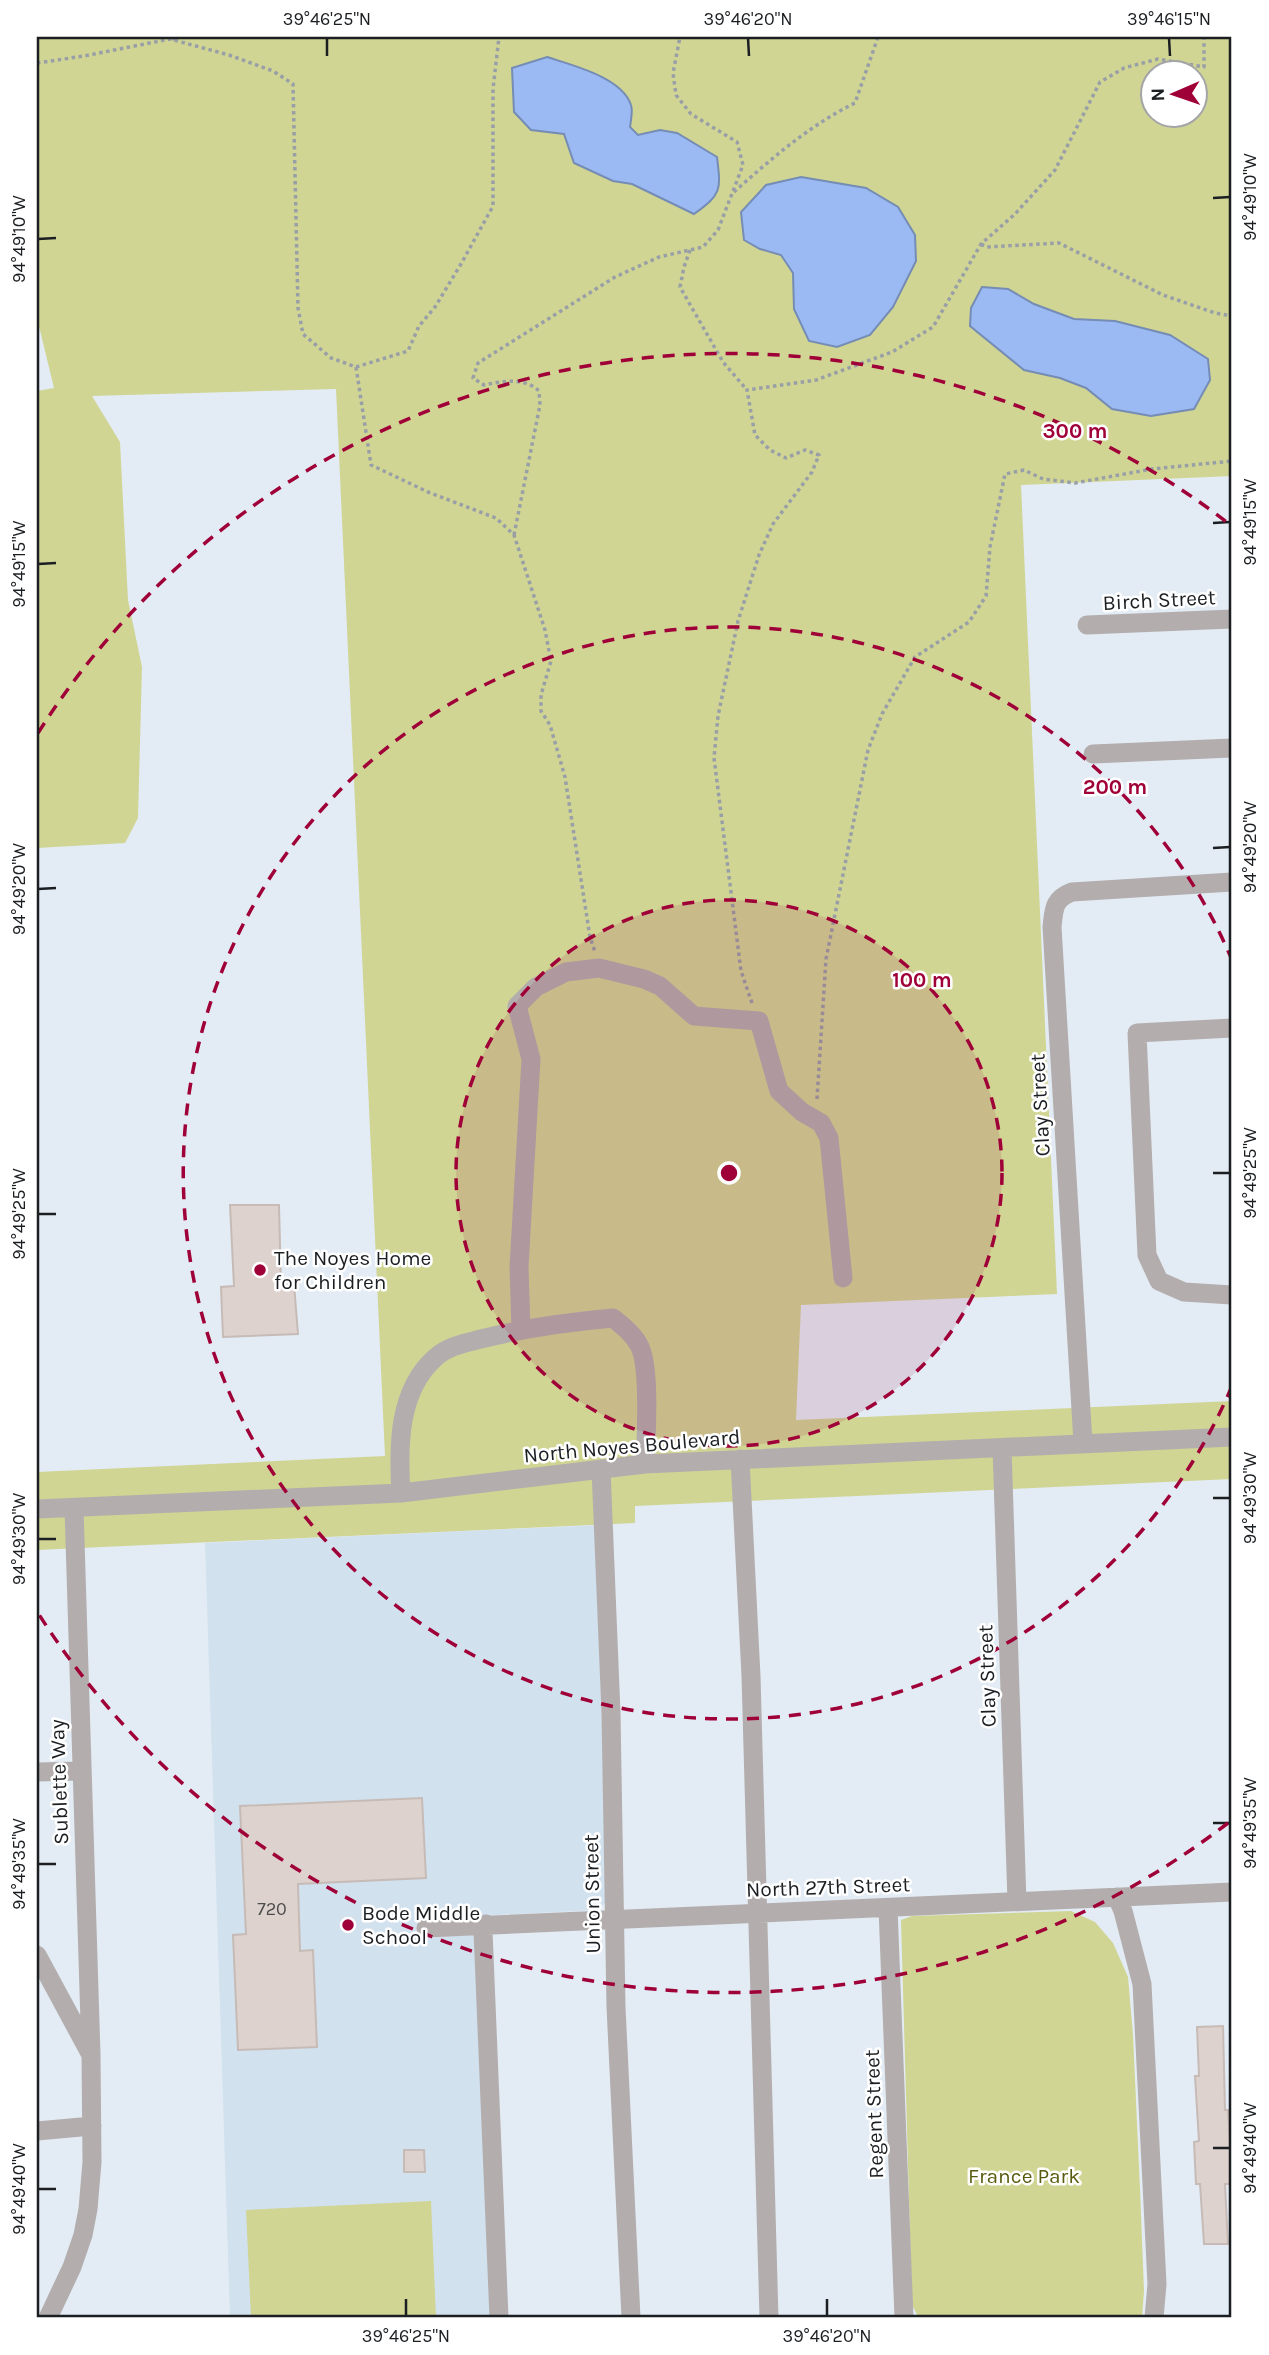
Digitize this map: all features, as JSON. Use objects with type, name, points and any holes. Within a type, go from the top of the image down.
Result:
[{"type":"street","name":"Birch Street","points":[[1087,625],[1232,619]]},
{"type":"street","points":[[1093,754],[1232,748]]},
{"type":"street","name":"Clay Street","points":[[1083,1443],[1053,941],[1054,905],[1062,896],[1072,892],[1232,882]]},
{"type":"street","points":[[521,1329],[519,1267],[531,1059],[517,1006],[536,987],[566,971],[599,968],[644,979],[660,986],[694,1016],[759,1021],[779,1091],[802,1112],[821,1123],[830,1138],[843,1278]]},
{"type":"street","points":[[1232,1028],[1137,1033],[1147,1255],[1159,1281],[1184,1292],[1232,1295]]},
{"type":"street","points":[[401,1493],[398,1460],[405,1408],[417,1380],[437,1356],[455,1346],[521,1329],[613,1318],[632,1334],[641,1348],[647,1397],[645,1464]]},
{"type":"street","name":"North Noyes Boulevard","points":[[37,1509],[401,1493],[645,1464],[1232,1437]]},
{"type":"street","name":"Clay Street","points":[[1002,1448],[1017,1902]]},
{"type":"street","points":[[740,1460],[751,1676],[769,2318]]},
{"type":"street","name":"Union Street","points":[[601,1469],[611,1713],[616,2007],[631,2318]]},
{"type":"street","name":"Sublette Way","points":[[48,2318],[72,2267],[83,2235],[88,2209],[92,2126],[74,1507]]},
{"type":"street","points":[[37,1772],[81,1771]]},
{"type":"street","name":"North 27th Street","points":[[426,1928],[1232,1892]]},
{"type":"street","points":[[1117,1897],[1142,1984],[1155,2223],[1157,2284],[1154,2318]]},
{"type":"street","name":"Regent Street","points":[[888,1908],[904,2318]]},
{"type":"street","points":[[486,1924],[482,1931],[499,2318]]},
{"type":"street","points":[[37,1955],[92,2055]]},
{"type":"street","points":[[37,2130],[92,2126]]},
{"type":"path","points":[[37,63],[84,57],[181,37]]},
{"type":"path","points":[[170,39],[229,55],[273,71],[293,84],[297,297],[303,334],[331,358],[356,367],[408,351],[419,326],[442,296],[493,206],[493,89],[499,37]]},
{"type":"path","points":[[514,535],[540,405],[539,391],[530,383],[504,381],[484,385],[473,378],[478,363],[615,277],[659,257],[703,247],[718,229],[743,165],[737,142],[691,114],[676,96],[673,73],[680,37]]},
{"type":"path","points":[[733,193],[775,156],[840,110],[855,103],[878,37]]},
{"type":"path","points":[[747,390],[816,380],[892,352],[933,327],[981,244],[1016,214],[1055,170],[1100,82],[1124,68],[1158,60],[1204,67],[1204,37]]},
{"type":"path","points":[[981,244],[987,247],[1059,243],[1163,295],[1232,316]]},
{"type":"path","points":[[691,250],[680,287],[723,362],[747,390],[755,435],[770,450],[786,458],[805,450],[819,455],[812,472],[773,524],[759,555],[738,621],[718,716],[714,758],[740,971],[759,1021]]},
{"type":"path","points":[[356,367],[371,465],[428,492],[496,518],[514,535],[545,630],[551,662],[541,695],[541,711],[550,725],[565,777],[590,937],[599,968]]},
{"type":"path","points":[[814,1119],[821,1062],[821,1018],[826,959],[868,750],[882,714],[915,657],[969,622],[986,596],[990,547],[1005,474],[1024,470],[1043,479],[1075,483],[1152,469],[1232,461]]},
{"type":"shaded area","name":"Bode Middle School","points":[[599,1525],[607,1902],[596,1910],[478,1916],[493,2318],[230,2318],[205,1543]]},
{"type":"green space","points":[[37,37],[1232,37],[1232,476],[1021,485],[1057,1294],[801,1305],[796,1420],[1232,1401],[1232,1479],[635,1506],[635,1523],[37,1550],[37,1472],[385,1456],[336,389],[92,396],[120,442],[128,600],[142,667],[138,818],[125,843],[37,848],[37,391],[54,388],[37,318]]},
{"type":"green space","name":"France Park","points":[[1071,1911],[1095,1922],[1113,1943],[1128,1977],[1140,2189],[1144,2291],[1142,2318],[919,2318],[912,2305],[901,1920],[912,1916]]},
{"type":"green space","points":[[431,2201],[436,2318],[251,2318],[246,2210]]},
{"type":"water","points":[[547,57],[582,68],[617,87],[626,95],[631,105],[630,127],[638,135],[660,130],[677,133],[717,157],[719,184],[715,196],[694,214],[632,184],[613,181],[574,163],[564,134],[531,130],[514,112],[512,68]]},
{"type":"water","points":[[801,177],[866,188],[898,207],[915,235],[916,261],[893,307],[870,335],[837,347],[809,341],[794,309],[793,273],[781,255],[760,249],[744,240],[741,212],[766,185]]},
{"type":"water","points":[[982,287],[1008,289],[1034,304],[1074,319],[1115,321],[1170,335],[1208,359],[1210,380],[1194,409],[1151,416],[1112,409],[1086,388],[1060,378],[1024,370],[970,326],[971,308]]},
{"type":"building","name":"The Noyes Home for Children","points":[[230,1205],[279,1205],[281,1285],[294,1284],[298,1334],[223,1337],[221,1287],[234,1286]]},
{"type":"building","name":"Bode Middle School","points":[[422,1798],[426,1878],[298,1884],[300,1951],[313,1950],[317,2047],[238,2050],[233,1935],[246,1934],[240,1806]]},
{"type":"building","points":[[1223,2026],[1225,2110],[1228,2110],[1232,2141],[1232,2184],[1225,2184],[1228,2244],[1204,2244],[1200,2184],[1196,2184],[1194,2142],[1199,2141],[1195,2076],[1199,2076],[1197,2027]]},
{"type":"building","points":[[404,2150],[424,2150],[425,2172],[404,2172]]},
{"type":"place","name":"The Noyes Home for Children","points":[[260,1270]]},
{"type":"place","name":"Bode Middle School","points":[[348,1925]]}]
